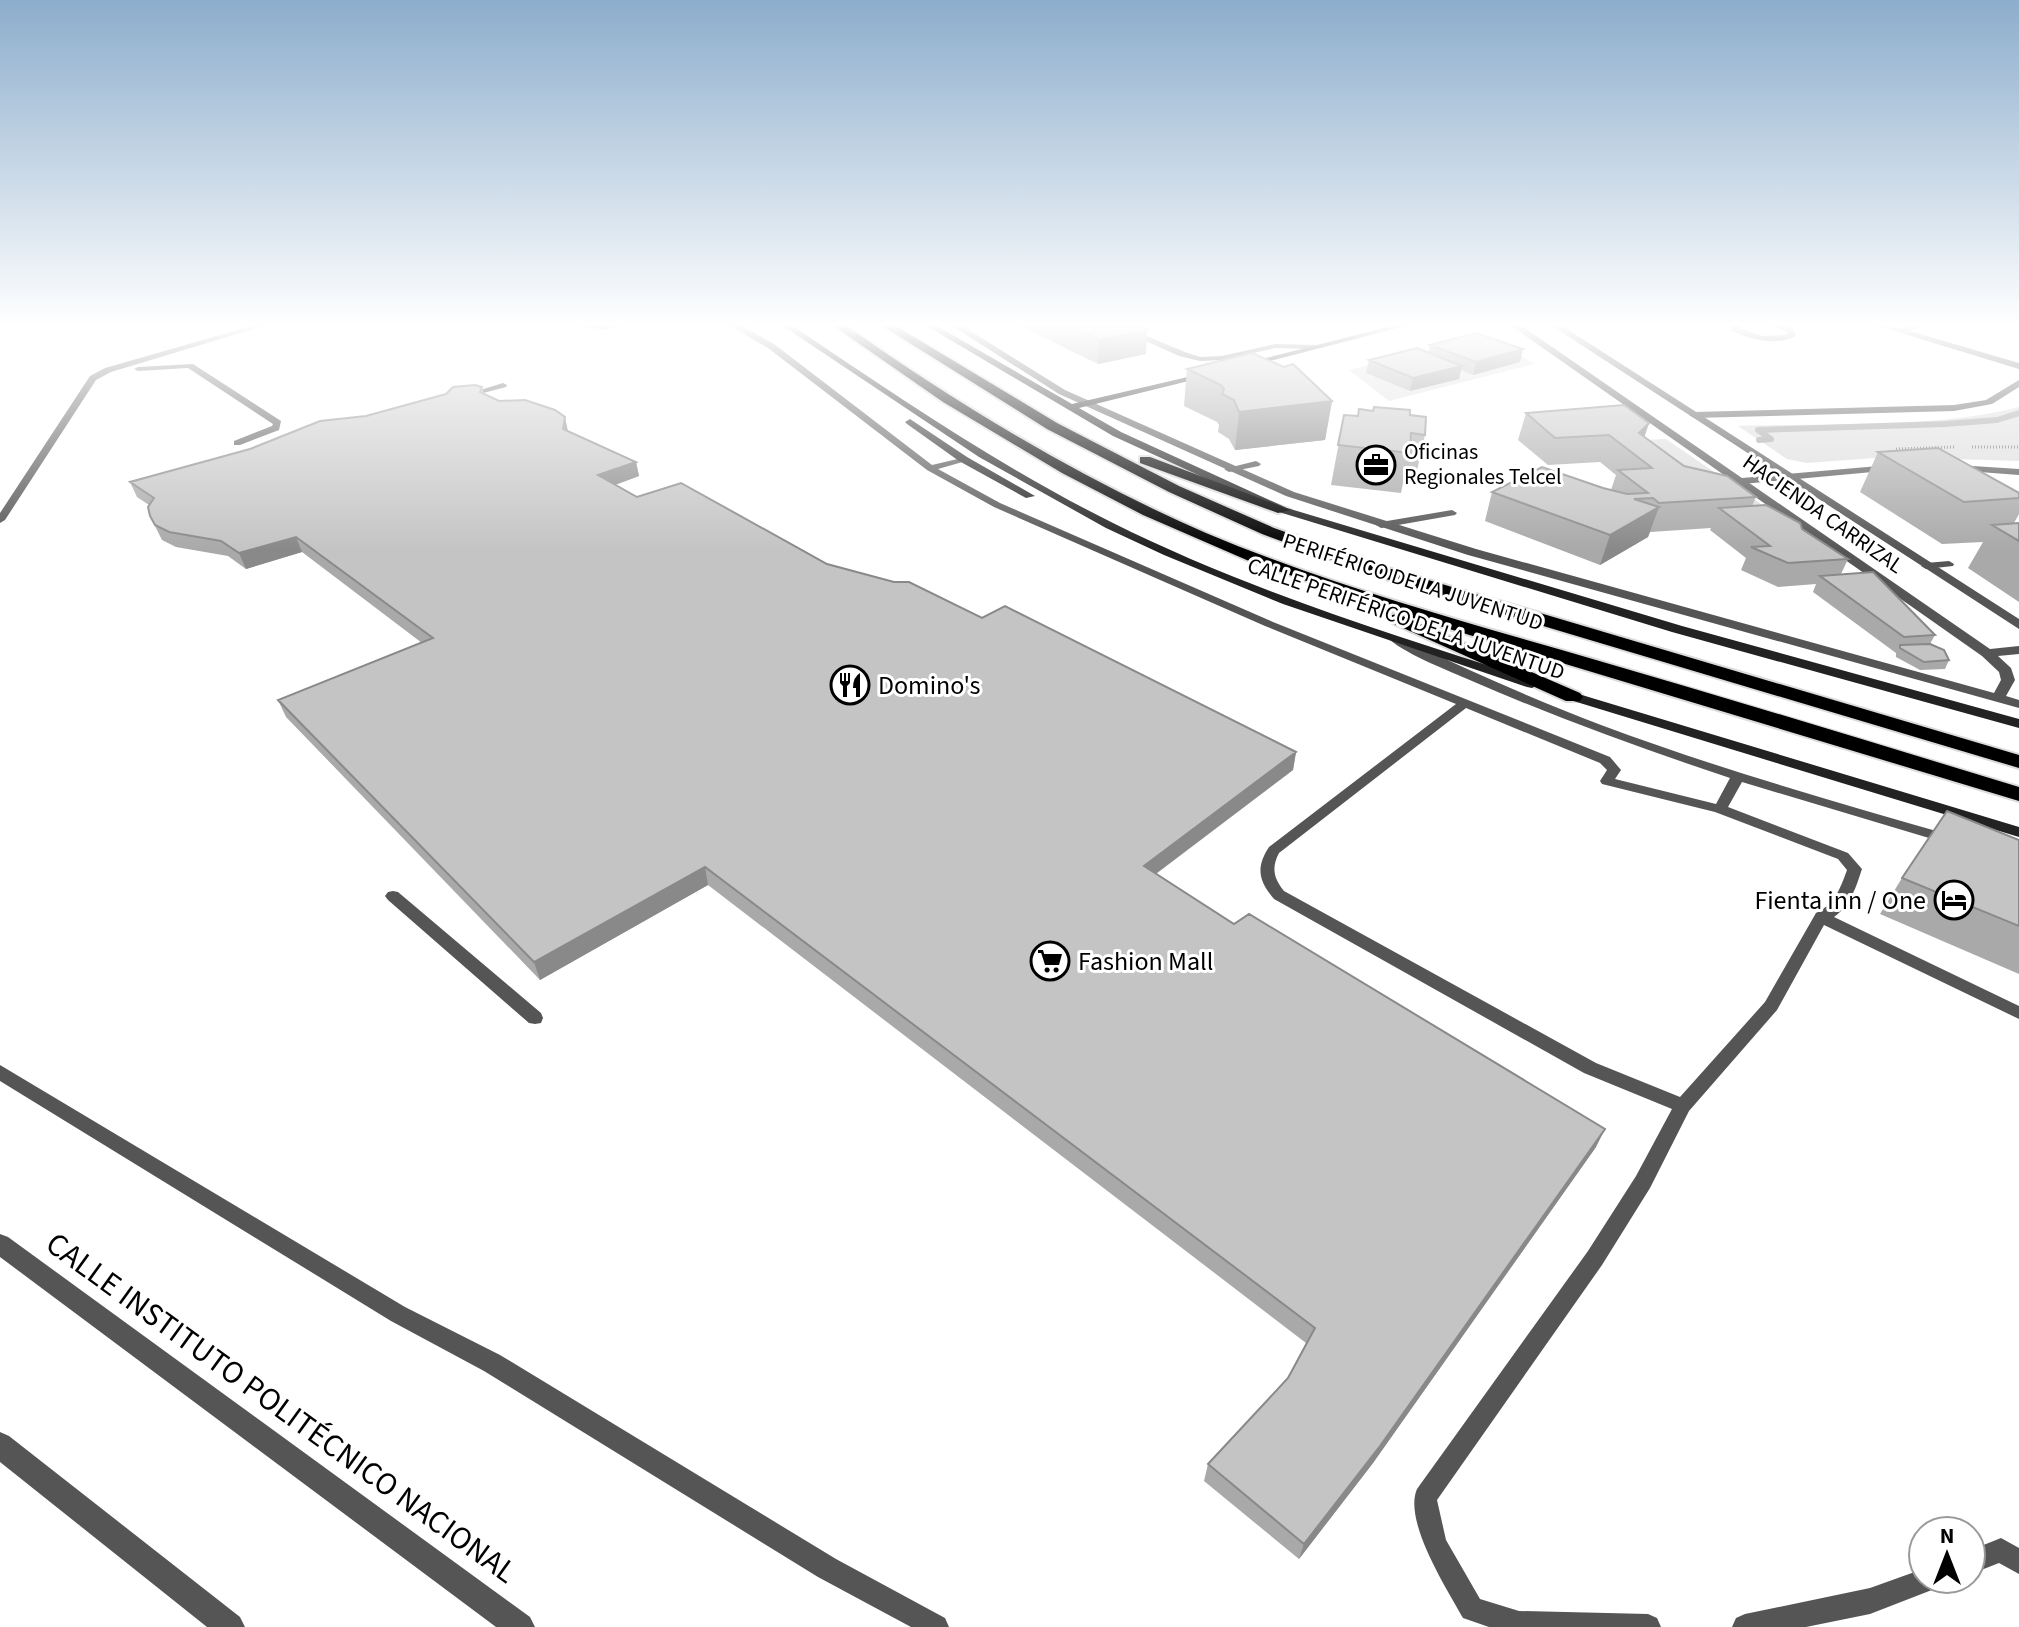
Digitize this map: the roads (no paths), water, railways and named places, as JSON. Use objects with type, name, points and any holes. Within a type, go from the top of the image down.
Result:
[{"type":"highway","name":"PERIFÉRICO DE LA JUVENTUD","points":[[952,398],[1047,458],[1149,513],[1325,583],[2019,794]]},
{"type":"highway","name":"PERIFÉRICO DE LA JUVENTUD","points":[[1006,398],[1056,428],[1218,510],[1382,572],[2019,762]]},
{"type":"highway","points":[[1056,428],[1283,510]]},
{"type":"highway","points":[[1325,583],[1573,697]]},
{"type":"main road","points":[[876,398],[963,459],[1046,505],[1135,548],[1211,571]]},
{"type":"main road","name":"CALLE PERIFÉRICO DE LA JUVENTUD","points":[[896,398],[1021,479],[1211,571],[1300,608],[1573,697],[2019,832]]},
{"type":"main road","points":[[1055,398],[1142,447],[1283,510],[1528,585],[2019,724]]},
{"type":"main road","points":[[1071,407],[1114,398]]},
{"type":"street","points":[[1077,398],[1207,456],[1229,469],[1381,525],[2019,704]]},
{"type":"street","name":"HACIENDA CARRIZAL","points":[[1622,398],[1987,653],[2006,671],[2008,680],[1998,698]]},
{"type":"street","name":"HACIENDA CARRIZAL","points":[[1668,398],[2019,625]]},
{"type":"street","points":[[1694,415],[1954,408],[1989,402],[1995,398]]},
{"type":"street","points":[[1742,481],[1906,468]]},
{"type":"street","points":[[1947,468],[2019,472]]},
{"type":"street","points":[[2002,471],[2019,479]]},
{"type":"street","points":[[1987,653],[2019,650]]},
{"type":"street","name":"CALLE INSTITUTO POLITÉCNICO NACIONAL","points":[[0,1244],[520,1627]]},
{"type":"street","points":[[0,1445],[230,1627]]},
{"type":"lane","points":[[0,520],[80,398]]},
{"type":"lane","points":[[237,443],[276,428],[278,423],[239,398]]},
{"type":"lane","points":[[839,398],[930,468],[997,505],[1117,560],[1605,760],[1614,770],[1607,781],[1720,809],[1826,847],[1852,863],[1855,869],[1839,908],[1821,917],[1771,1006],[1683,1106],[1643,1182],[1595,1258],[1425,1497],[1435,1544],[1472,1609],[1519,1624],[1648,1627]]},
{"type":"lane","points":[[930,468],[963,459]]},
{"type":"lane","points":[[1229,469],[1256,464]]},
{"type":"lane","points":[[1881,469],[1894,476]]},
{"type":"lane","points":[[1381,525],[1452,513]]},
{"type":"lane","points":[[1926,566],[1949,564]]},
{"type":"lane","points":[[1396,640],[1506,693],[1738,776],[1961,842]]},
{"type":"lane","points":[[1465,703],[1274,850],[1264,869],[1266,878],[1279,895],[1495,1017],[1590,1068],[1683,1106]]},
{"type":"lane","points":[[1720,809],[1738,776]]},
{"type":"lane","points":[[393,896],[535,1018]]},
{"type":"lane","points":[[1821,917],[2019,1013]]},
{"type":"lane","points":[[0,1072],[398,1314],[492,1363],[827,1568],[936,1627]]},
{"type":"lane","points":[[1987,1556],[2001,1550],[2019,1562]]},
{"type":"lane","points":[[1745,1627],[1870,1601],[1907,1587]]},
{"type":"waterway","points":[[1759,440],[1771,439],[1758,430],[1945,424],[1997,420],[2019,413]]},
{"type":"place","name":"Oficinas Regionales Telcel","points":[[1376,465]]},
{"type":"place","name":"Domino's","points":[[850,685]]},
{"type":"place","name":"Fienta inn / One","points":[[1954,900]]},
{"type":"place","name":"Fashion Mall","points":[[1050,961]]}]
